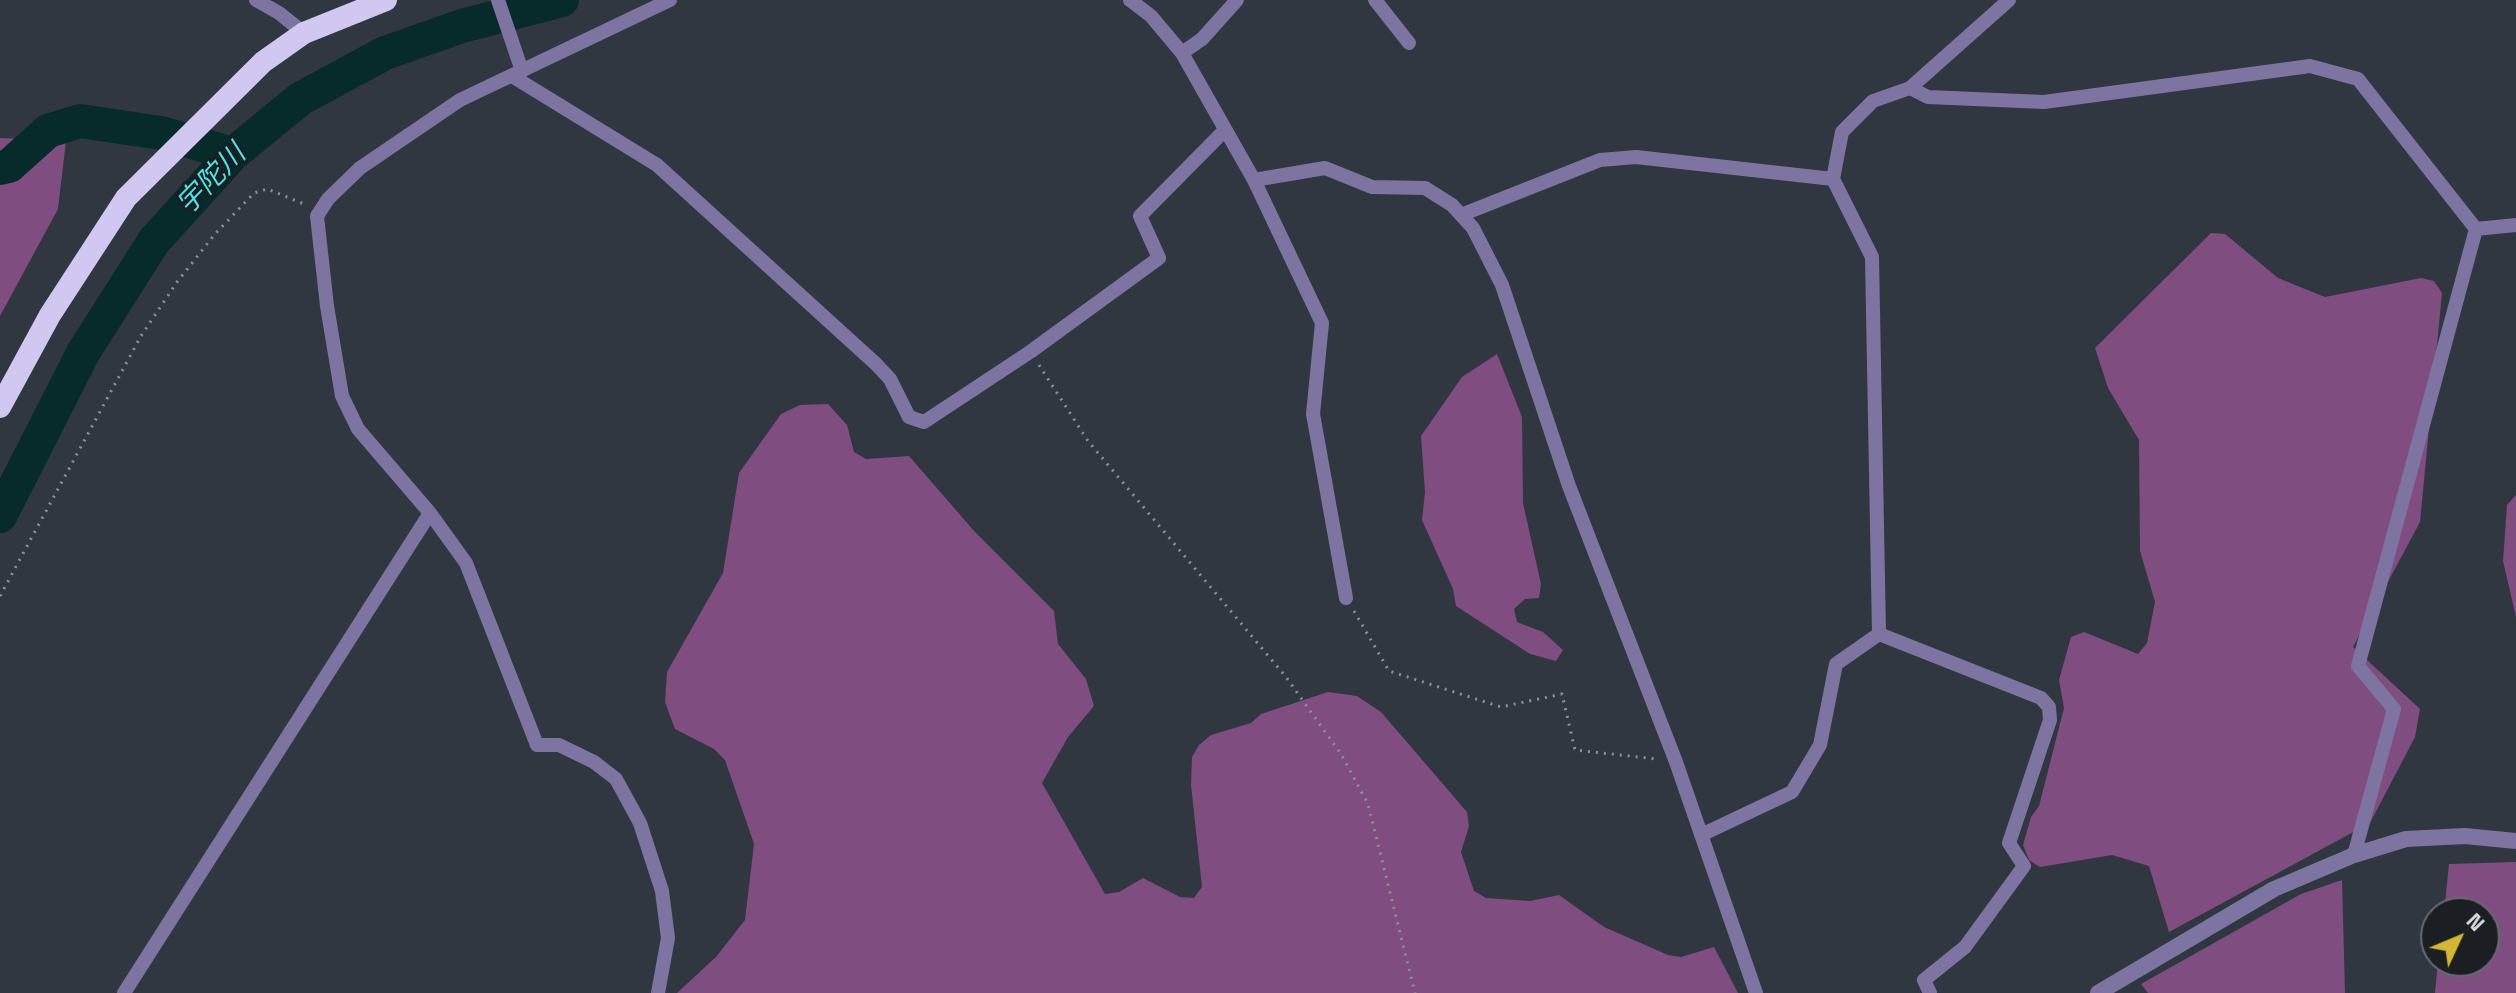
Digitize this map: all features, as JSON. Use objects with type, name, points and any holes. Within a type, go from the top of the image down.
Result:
[{"type":"highway","points":[[0,407],[50,315],[126,198],[263,62],[304,33],[386,0]]},
{"type":"street","points":[[256,0],[304,33]]},
{"type":"street","points":[[498,0],[517,69],[657,165],[876,364],[890,379],[909,417],[924,422],[1030,352],[1159,258],[1140,216],[1224,131]]},
{"type":"street","points":[[658,993],[668,938],[662,891],[640,823],[616,779],[559,745],[537,745],[466,563],[430,513],[358,429],[342,396],[327,306],[317,216],[328,199],[360,168],[460,100],[517,69],[670,0]]},
{"type":"street","points":[[1130,0],[1151,16],[1182,53],[1254,180],[1322,323],[1313,414],[1346,598]]},
{"type":"street","points":[[1182,53],[1202,39],[1237,0]]},
{"type":"street","points":[[1375,0],[1409,43]]},
{"type":"street","points":[[1879,634],[1872,257],[1833,179],[1842,132],[1873,101],[1910,88],[2009,0]]},
{"type":"street","points":[[1910,88],[1928,97],[2044,102],[2310,66],[2358,79],[2476,229]]},
{"type":"street","points":[[1461,215],[1600,160],[1636,157],[1833,179]]},
{"type":"street","points":[[1254,180],[1325,168],[1372,187],[1425,188],[1473,228],[1494,263],[1569,486],[1676,762],[1756,993]]},
{"type":"street","points":[[2476,229],[2516,225]]},
{"type":"street","points":[[2354,855],[2394,709],[2358,666],[2476,229]]},
{"type":"street","points":[[124,993],[430,513]]},
{"type":"street","points":[[1701,835],[1792,792],[1820,745],[1836,664],[1879,634]]},
{"type":"street","points":[[1879,634],[2041,698],[2049,707],[2050,720],[2009,843],[2024,866],[1965,947],[1924,980],[1930,993]]},
{"type":"street","points":[[2098,993],[2274,889],[2354,855],[2406,839],[2465,836],[2516,841]]},
{"type":"path","points":[[0,596],[141,336],[215,234],[254,193],[267,189],[320,212]]},
{"type":"path","points":[[1030,352],[1088,441],[1286,677],[1341,754],[1368,804],[1415,993]]},
{"type":"path","points":[[1346,598],[1389,671],[1501,707],[1562,694],[1575,750],[1676,762]]},
{"type":"shaded area","points":[[0,138],[66,141],[58,209],[0,316]]},
{"type":"shaded area","points":[[2211,233],[2225,234],[2278,278],[2325,297],[2421,278],[2434,281],[2442,293],[2420,522],[2353,647],[2420,709],[2415,737],[2370,823],[2169,932],[2149,866],[2112,855],[2040,867],[2029,860],[2023,845],[2031,817],[2039,806],[2064,708],[2059,680],[2071,637],[2084,632],[2138,654],[2147,643],[2155,602],[2140,551],[2139,440],[2108,388],[2095,348]]},
{"type":"shaded area","points":[[1497,354],[1522,417],[1523,503],[1541,584],[1539,598],[1525,599],[1514,609],[1517,622],[1543,632],[1563,650],[1556,661],[1530,654],[1456,606],[1453,589],[1422,520],[1425,492],[1421,436],[1462,377]]},
{"type":"shaded area","points":[[828,404],[847,425],[854,452],[866,459],[909,456],[975,532],[1054,611],[1058,644],[1086,679],[1094,706],[1068,737],[1042,783],[1105,894],[1119,892],[1143,878],[1180,897],[1194,898],[1202,887],[1191,785],[1192,757],[1199,745],[1211,735],[1251,723],[1261,714],[1328,692],[1357,696],[1381,712],[1467,812],[1469,826],[1461,852],[1474,891],[1486,898],[1530,901],[1559,895],[1604,927],[1668,955],[1681,957],[1714,947],[1738,993],[677,993],[716,957],[745,920],[754,844],[725,760],[714,749],[675,729],[665,702],[667,672],[723,573],[739,473],[781,414],[800,405]]},
{"type":"shaded area","points":[[2516,495],[2516,617],[2503,561],[2507,505]]},
{"type":"shaded area","points":[[2516,862],[2516,993],[2435,993],[2436,977],[2500,977],[2500,897],[2446,897],[2449,864]]},
{"type":"shaded area","points":[[2342,880],[2345,993],[2148,993],[2141,984],[2301,894]]},
{"type":"waterway","name":"宇陀川","points":[[0,516],[83,353],[154,241],[233,154],[300,99],[385,53],[462,26],[562,0]]},
{"type":"waterway","points":[[0,168],[9,166],[48,131],[80,121],[161,133],[233,154]]}]
